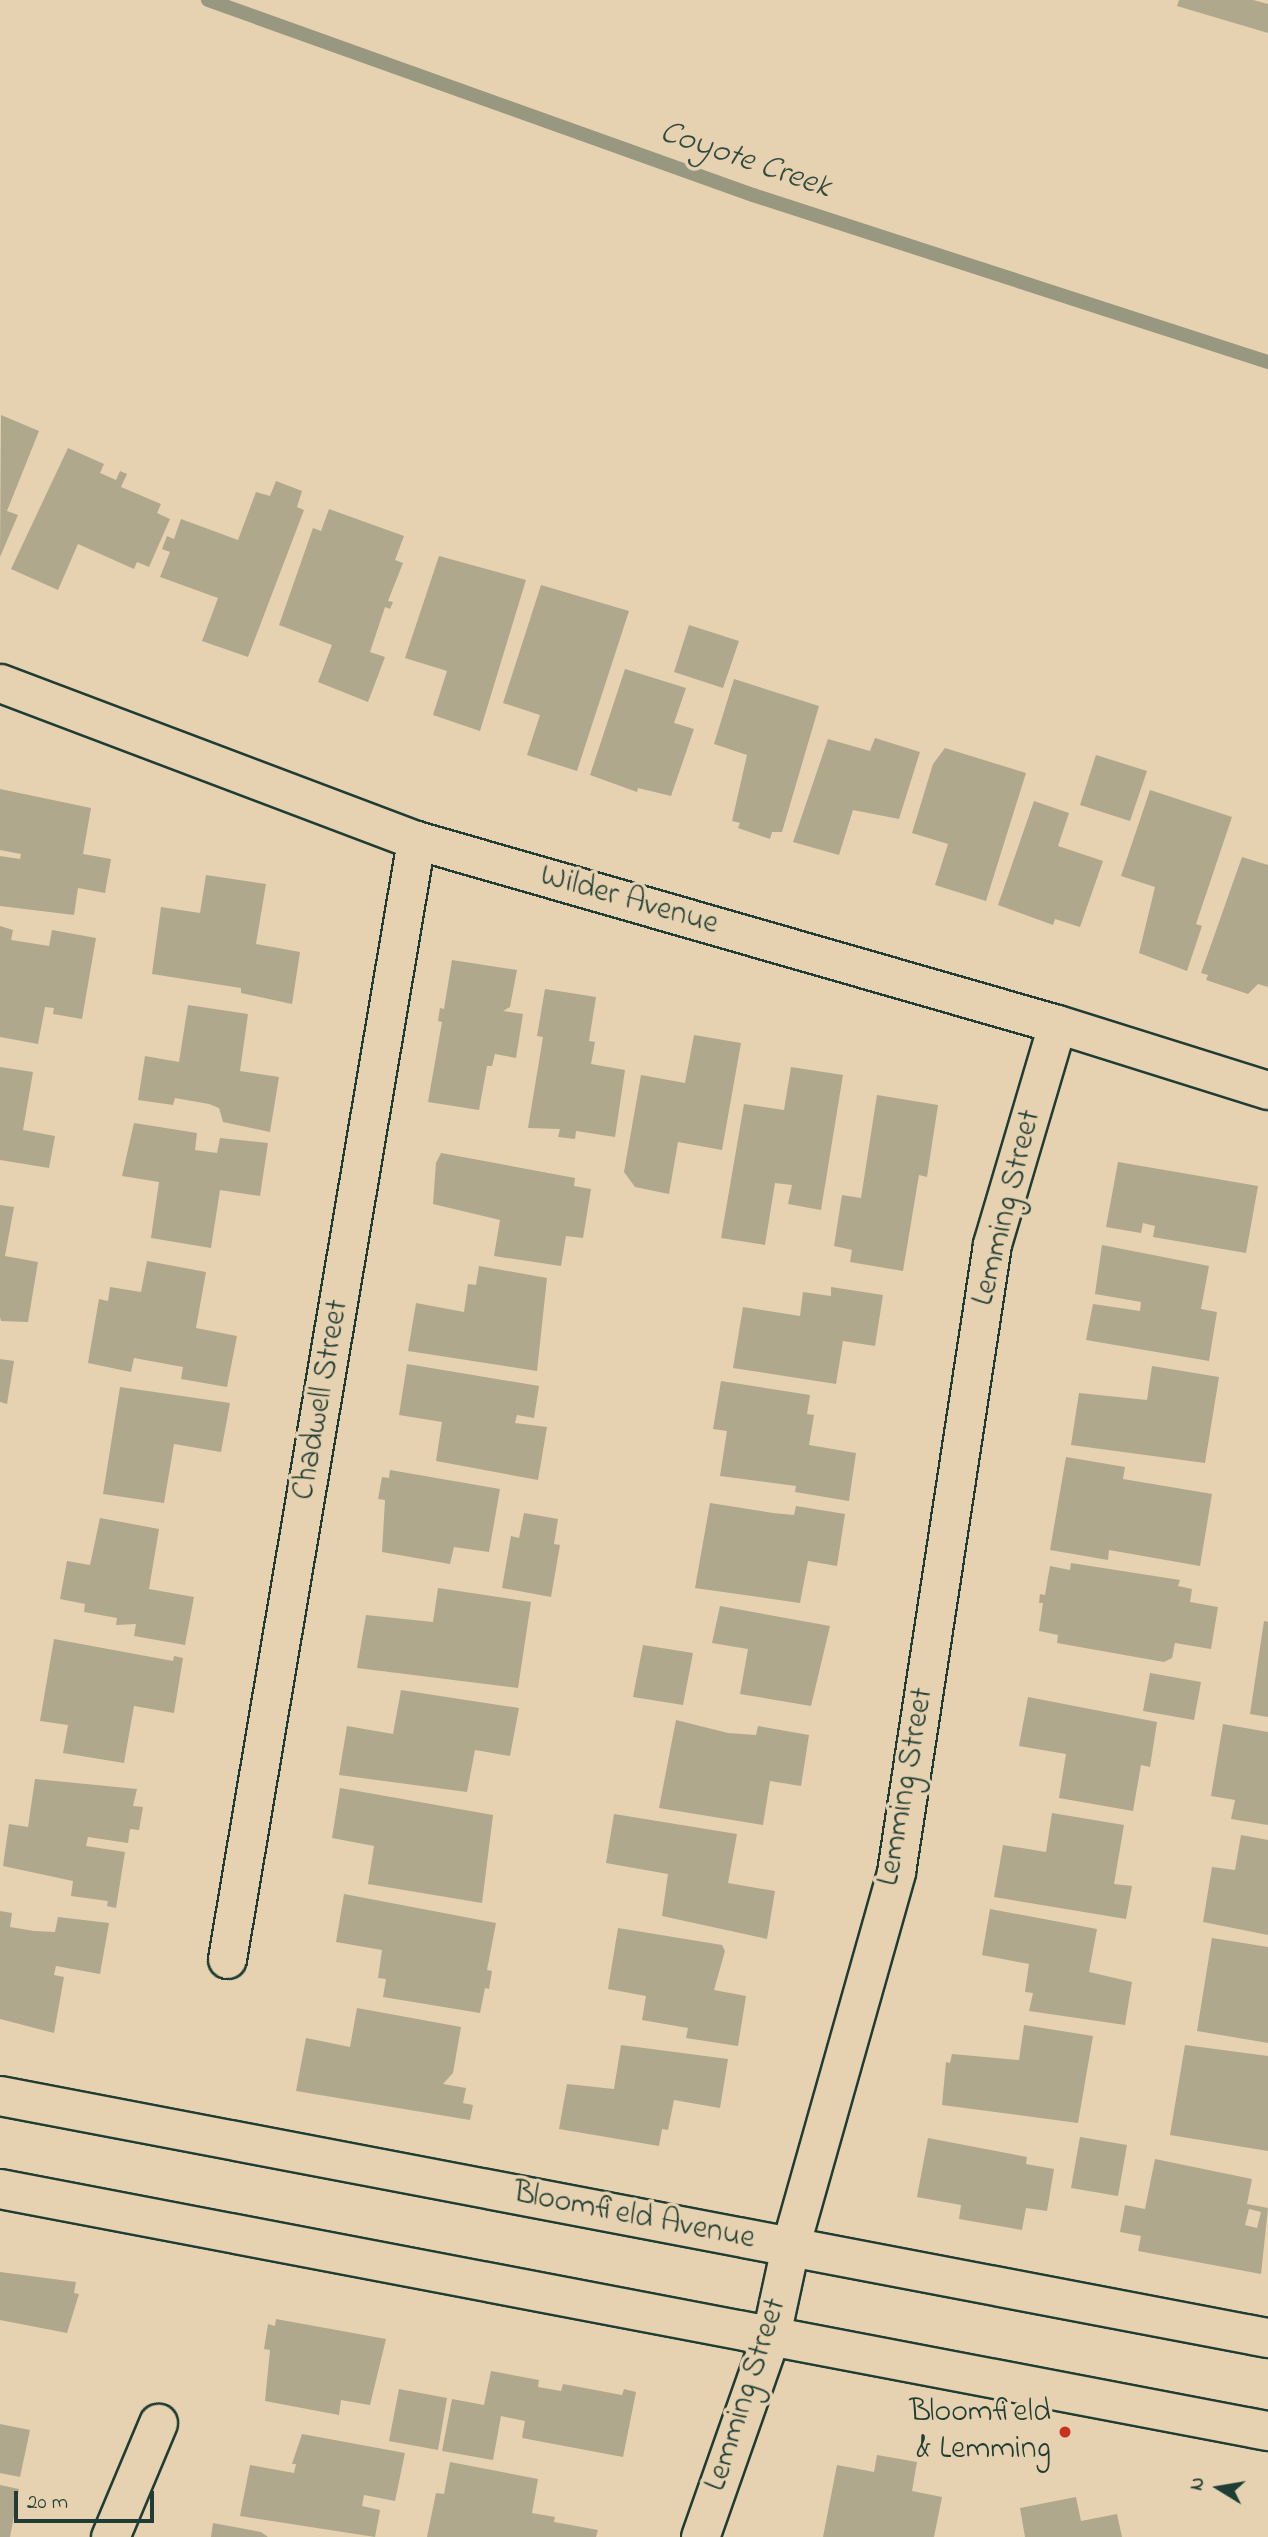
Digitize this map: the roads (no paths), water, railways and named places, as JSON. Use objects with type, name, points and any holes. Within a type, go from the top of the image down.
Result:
[{"type":"street","name":"Wilder Avenue","points":[[0,683],[416,840],[1057,1024],[1268,1090]]},
{"type":"street","name":"Chadwell Street","points":[[227,1959],[416,840]]},
{"type":"street","name":"Lemming Street","points":[[700,2537],[771,2335],[790,2247],[897,1872],[992,1244],[1057,1024]]},
{"type":"street","name":"Bloomfield Avenue","points":[[0,2096],[1268,2338]]},
{"type":"street","points":[[0,2189],[1268,2431]]},
{"type":"street","points":[[110,2537],[158,2423]]},
{"type":"waterway","name":"Coyote Creek","points":[[208,0],[753,195],[1268,362]]},
{"type":"place","name":"Bloomfield & Lemming","points":[[1065,2432]]}]
